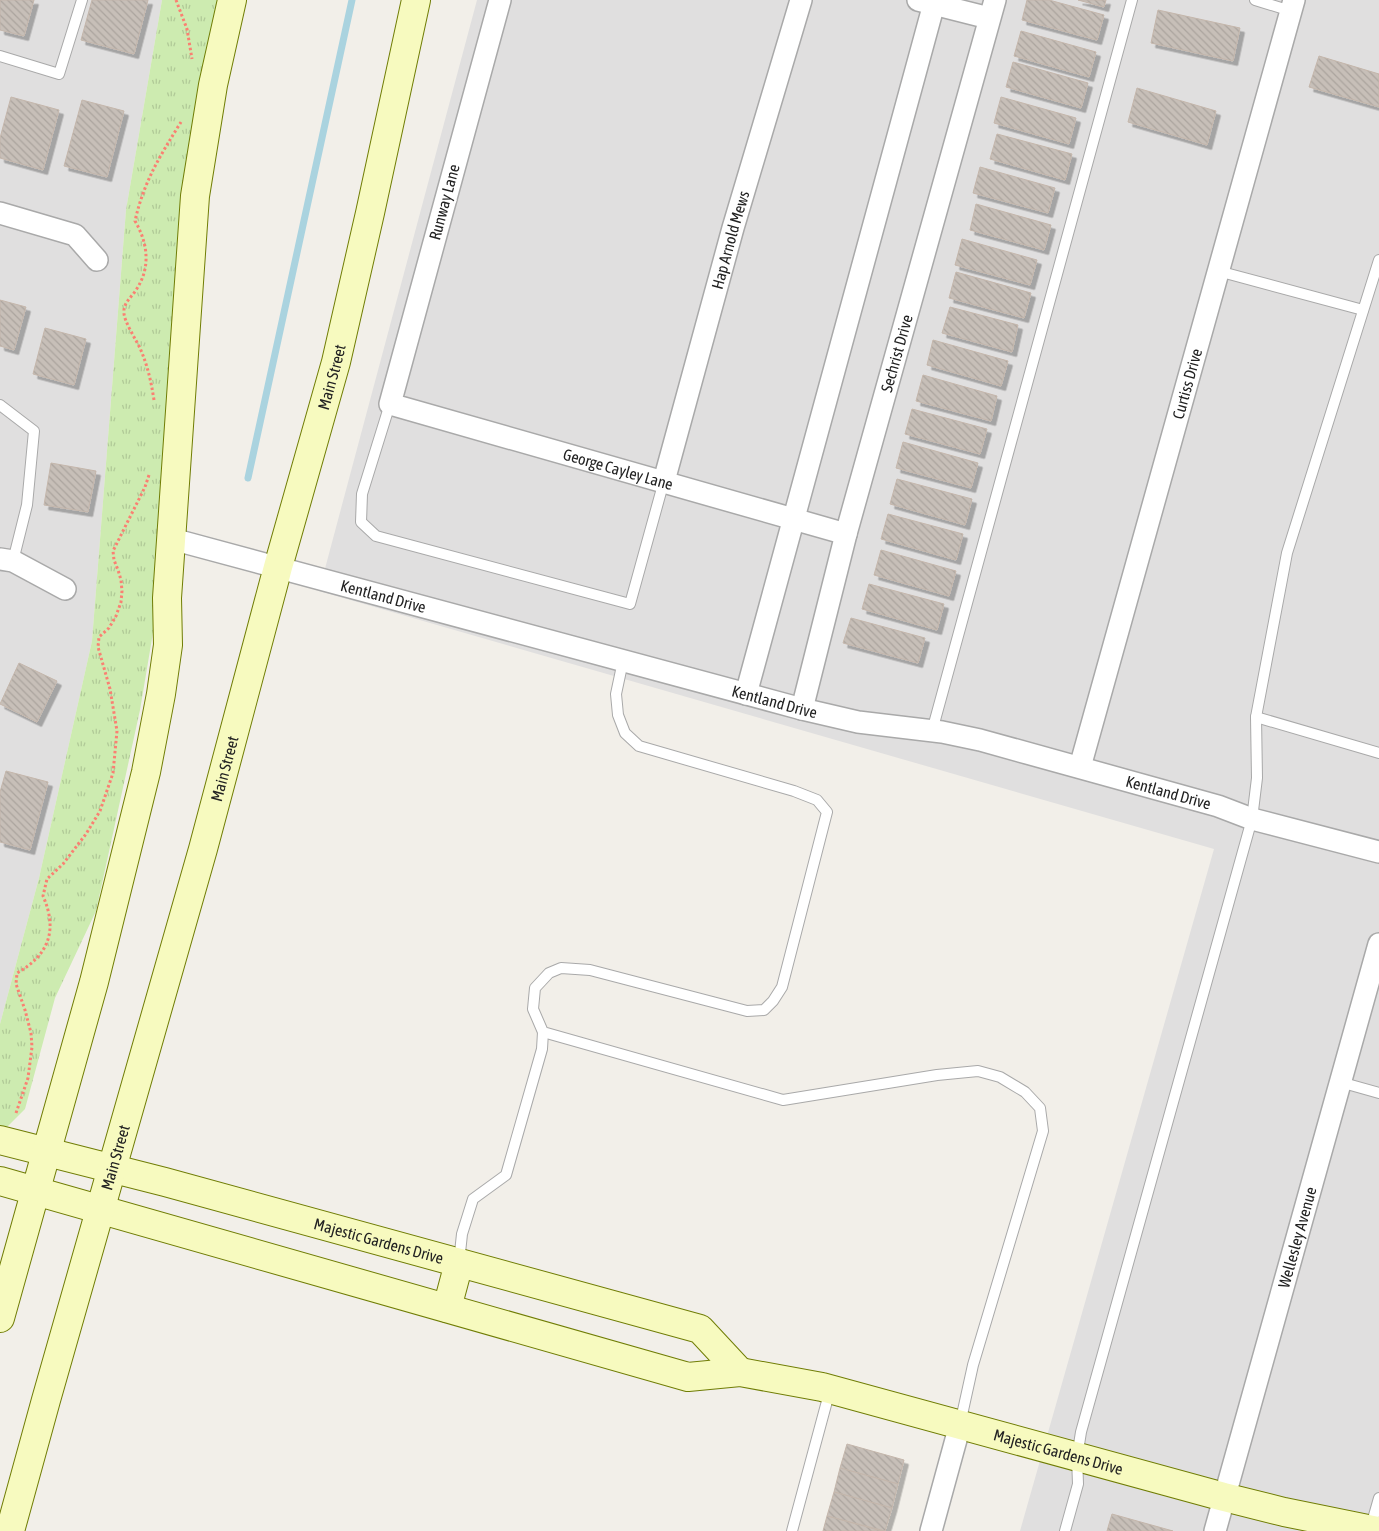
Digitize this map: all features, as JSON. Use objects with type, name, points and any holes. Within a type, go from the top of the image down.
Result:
[{"type":"main road","points":[[0,1318],[94,982],[146,772],[161,694],[168,645],[168,598],[195,196],[213,84],[232,0]]},
{"type":"main road","name":"Main Street","points":[[10,1531],[203,849],[278,568],[336,362],[416,0]]},
{"type":"main road","name":"Majestic Gardens Drive","points":[[0,1140],[174,1185],[700,1329],[740,1372]]},
{"type":"main road","name":"Majestic Gardens Drive","points":[[0,1181],[688,1377],[740,1372],[831,1389],[1224,1497],[1368,1530]]},
{"type":"main road","points":[[447,1308],[459,1263]]},
{"type":"street","name":"Runway Lane","points":[[390,404],[500,0]]},
{"type":"street","name":"Hap Arnold Mews","points":[[664,481],[733,228],[800,0]]},
{"type":"street","points":[[746,694],[929,1],[992,9]]},
{"type":"street","name":"Curtiss Drive","points":[[1080,768],[1293,5]]},
{"type":"street","name":"Sechrist Drive","points":[[802,709],[846,534],[992,9]]},
{"type":"street","points":[[0,213],[75,235],[97,260]]},
{"type":"street","name":"George Cayley Lane","points":[[390,404],[846,534]]},
{"type":"street","name":"Kentland Drive","points":[[172,539],[802,709],[858,722],[932,731],[980,740],[1218,806],[1252,819],[1379,852]]},
{"type":"street","points":[[7,560],[65,589]]},
{"type":"street","name":"Wellesley Avenue","points":[[1215,1531],[1379,944]]},
{"type":"street","points":[[931,1531],[960,1425]]},
{"type":"lane","points":[[0,56],[59,74],[82,0]]},
{"type":"lane","points":[[932,731],[1132,0]]},
{"type":"lane","points":[[1255,0],[1293,5]]},
{"type":"lane","points":[[1065,1531],[1078,1484],[1077,1457],[1081,1432],[1252,819],[1257,778],[1256,716],[1287,554],[1379,260]]},
{"type":"lane","points":[[1218,270],[1363,310]]},
{"type":"lane","points":[[390,404],[362,494],[362,522],[376,536],[630,604],[664,481]]},
{"type":"lane","points":[[0,405],[34,431],[27,505],[7,560]]},
{"type":"lane","points":[[459,1263],[462,1234],[473,1198],[506,1175],[542,1049],[543,1032],[533,1009],[535,988],[549,973],[561,968],[590,970],[747,1011],[764,1010],[773,1001],[782,987],[827,812],[818,800],[794,791],[640,746],[625,733],[618,715],[616,694],[623,661]]},
{"type":"lane","points":[[1256,716],[1379,753]]},
{"type":"lane","points":[[543,1032],[783,1100],[937,1075],[978,1071],[1000,1077],[1025,1092],[1040,1108],[1043,1131],[973,1365],[960,1425]]},
{"type":"lane","points":[[1340,1082],[1379,1093]]},
{"type":"lane","points":[[792,1531],[831,1389]]},
{"type":"lane","points":[[1368,1530],[1379,1498]]},
{"type":"path","points":[[176,0],[187,29],[192,61]]},
{"type":"path","points":[[155,404],[151,376],[124,314],[126,302],[142,280],[147,256],[145,243],[135,221],[140,199],[155,163],[181,121],[183,114]]},
{"type":"path","points":[[16,1113],[28,1078],[32,1047],[31,1033],[16,984],[17,973],[38,958],[45,946],[49,934],[50,921],[48,908],[42,896],[47,880],[63,864],[86,834],[100,811],[113,773],[117,731],[110,689],[98,647],[99,637],[109,628],[116,616],[122,591],[113,551],[145,487],[150,471]]},
{"type":"shaded area","points":[[0,0],[162,0],[126,210],[92,641],[39,878],[0,1024]]},
{"type":"shaded area","points":[[477,0],[1379,0],[1379,1531],[1020,1531],[1214,849],[319,591]]},
{"type":"green space","points":[[162,0],[223,0],[160,591],[140,710],[96,911],[55,998],[25,1109],[0,1132],[0,1024],[39,878],[92,641],[126,210]]},
{"type":"building","points":[[0,0],[34,0],[24,36],[0,30]]},
{"type":"building","points":[[92,0],[148,0],[134,54],[81,40]]},
{"type":"building","points":[[1027,0],[1049,0],[1104,15],[1097,40],[1022,20]]},
{"type":"building","points":[[1078,0],[1106,0],[1104,7]]},
{"type":"building","points":[[1158,10],[1240,28],[1233,61],[1151,43]]},
{"type":"building","points":[[1021,31],[1096,52],[1089,77],[1014,56]]},
{"type":"building","points":[[1319,56],[1379,74],[1379,107],[1309,87]]},
{"type":"building","points":[[1013,62],[1088,83],[1081,108],[1006,87]]},
{"type":"building","points":[[1137,88],[1216,111],[1207,145],[1128,122]]},
{"type":"building","points":[[11,97],[59,110],[43,170],[0,158],[0,138]]},
{"type":"building","points":[[1001,97],[1076,118],[1069,144],[994,123]]},
{"type":"building","points":[[82,100],[124,111],[107,177],[64,166]]},
{"type":"building","points":[[997,134],[1072,154],[1065,180],[990,159]]},
{"type":"building","points":[[980,167],[1055,188],[1048,213],[973,193]]},
{"type":"building","points":[[976,204],[1051,225],[1044,250],[970,230]]},
{"type":"building","points":[[962,239],[1037,260],[1030,285],[955,265]]},
{"type":"building","points":[[956,272],[1031,293],[1024,318],[949,298]]},
{"type":"building","points":[[0,300],[26,307],[14,350],[0,346]]},
{"type":"building","points":[[950,307],[1018,325],[1012,352],[942,333]]},
{"type":"building","points":[[45,328],[86,339],[74,385],[33,374]]},
{"type":"building","points":[[933,340],[1008,361],[1001,386],[927,365]]},
{"type":"building","points":[[923,375],[997,396],[991,421],[916,401]]},
{"type":"building","points":[[912,409],[987,429],[980,454],[905,434]]},
{"type":"building","points":[[903,442],[978,463],[971,488],[896,468]]},
{"type":"building","points":[[51,463],[96,471],[88,512],[44,505]]},
{"type":"building","points":[[897,479],[972,499],[965,525],[890,504]]},
{"type":"building","points":[[888,514],[963,534],[956,560],[881,539]]},
{"type":"building","points":[[881,550],[956,571],[949,596],[874,575]]},
{"type":"building","points":[[869,584],[944,604],[937,630],[862,609]]},
{"type":"building","points":[[851,618],[925,638],[918,663],[843,643]]},
{"type":"building","points":[[19,663],[57,681],[37,722],[0,704]]},
{"type":"building","points":[[6,771],[48,782],[30,850],[0,842],[0,792]]},
{"type":"building","points":[[847,1444],[904,1460],[898,1484],[840,1468]]},
{"type":"building","points":[[840,1468],[898,1484],[892,1508],[834,1492]]},
{"type":"building","points":[[834,1492],[892,1508],[885,1531],[827,1516]]},
{"type":"building","points":[[1112,1514],[1173,1531],[1107,1531]]},
{"type":"building","points":[[827,1516],[882,1531],[823,1531]]},
{"type":"waterway","points":[[248,478],[352,0]]}]
